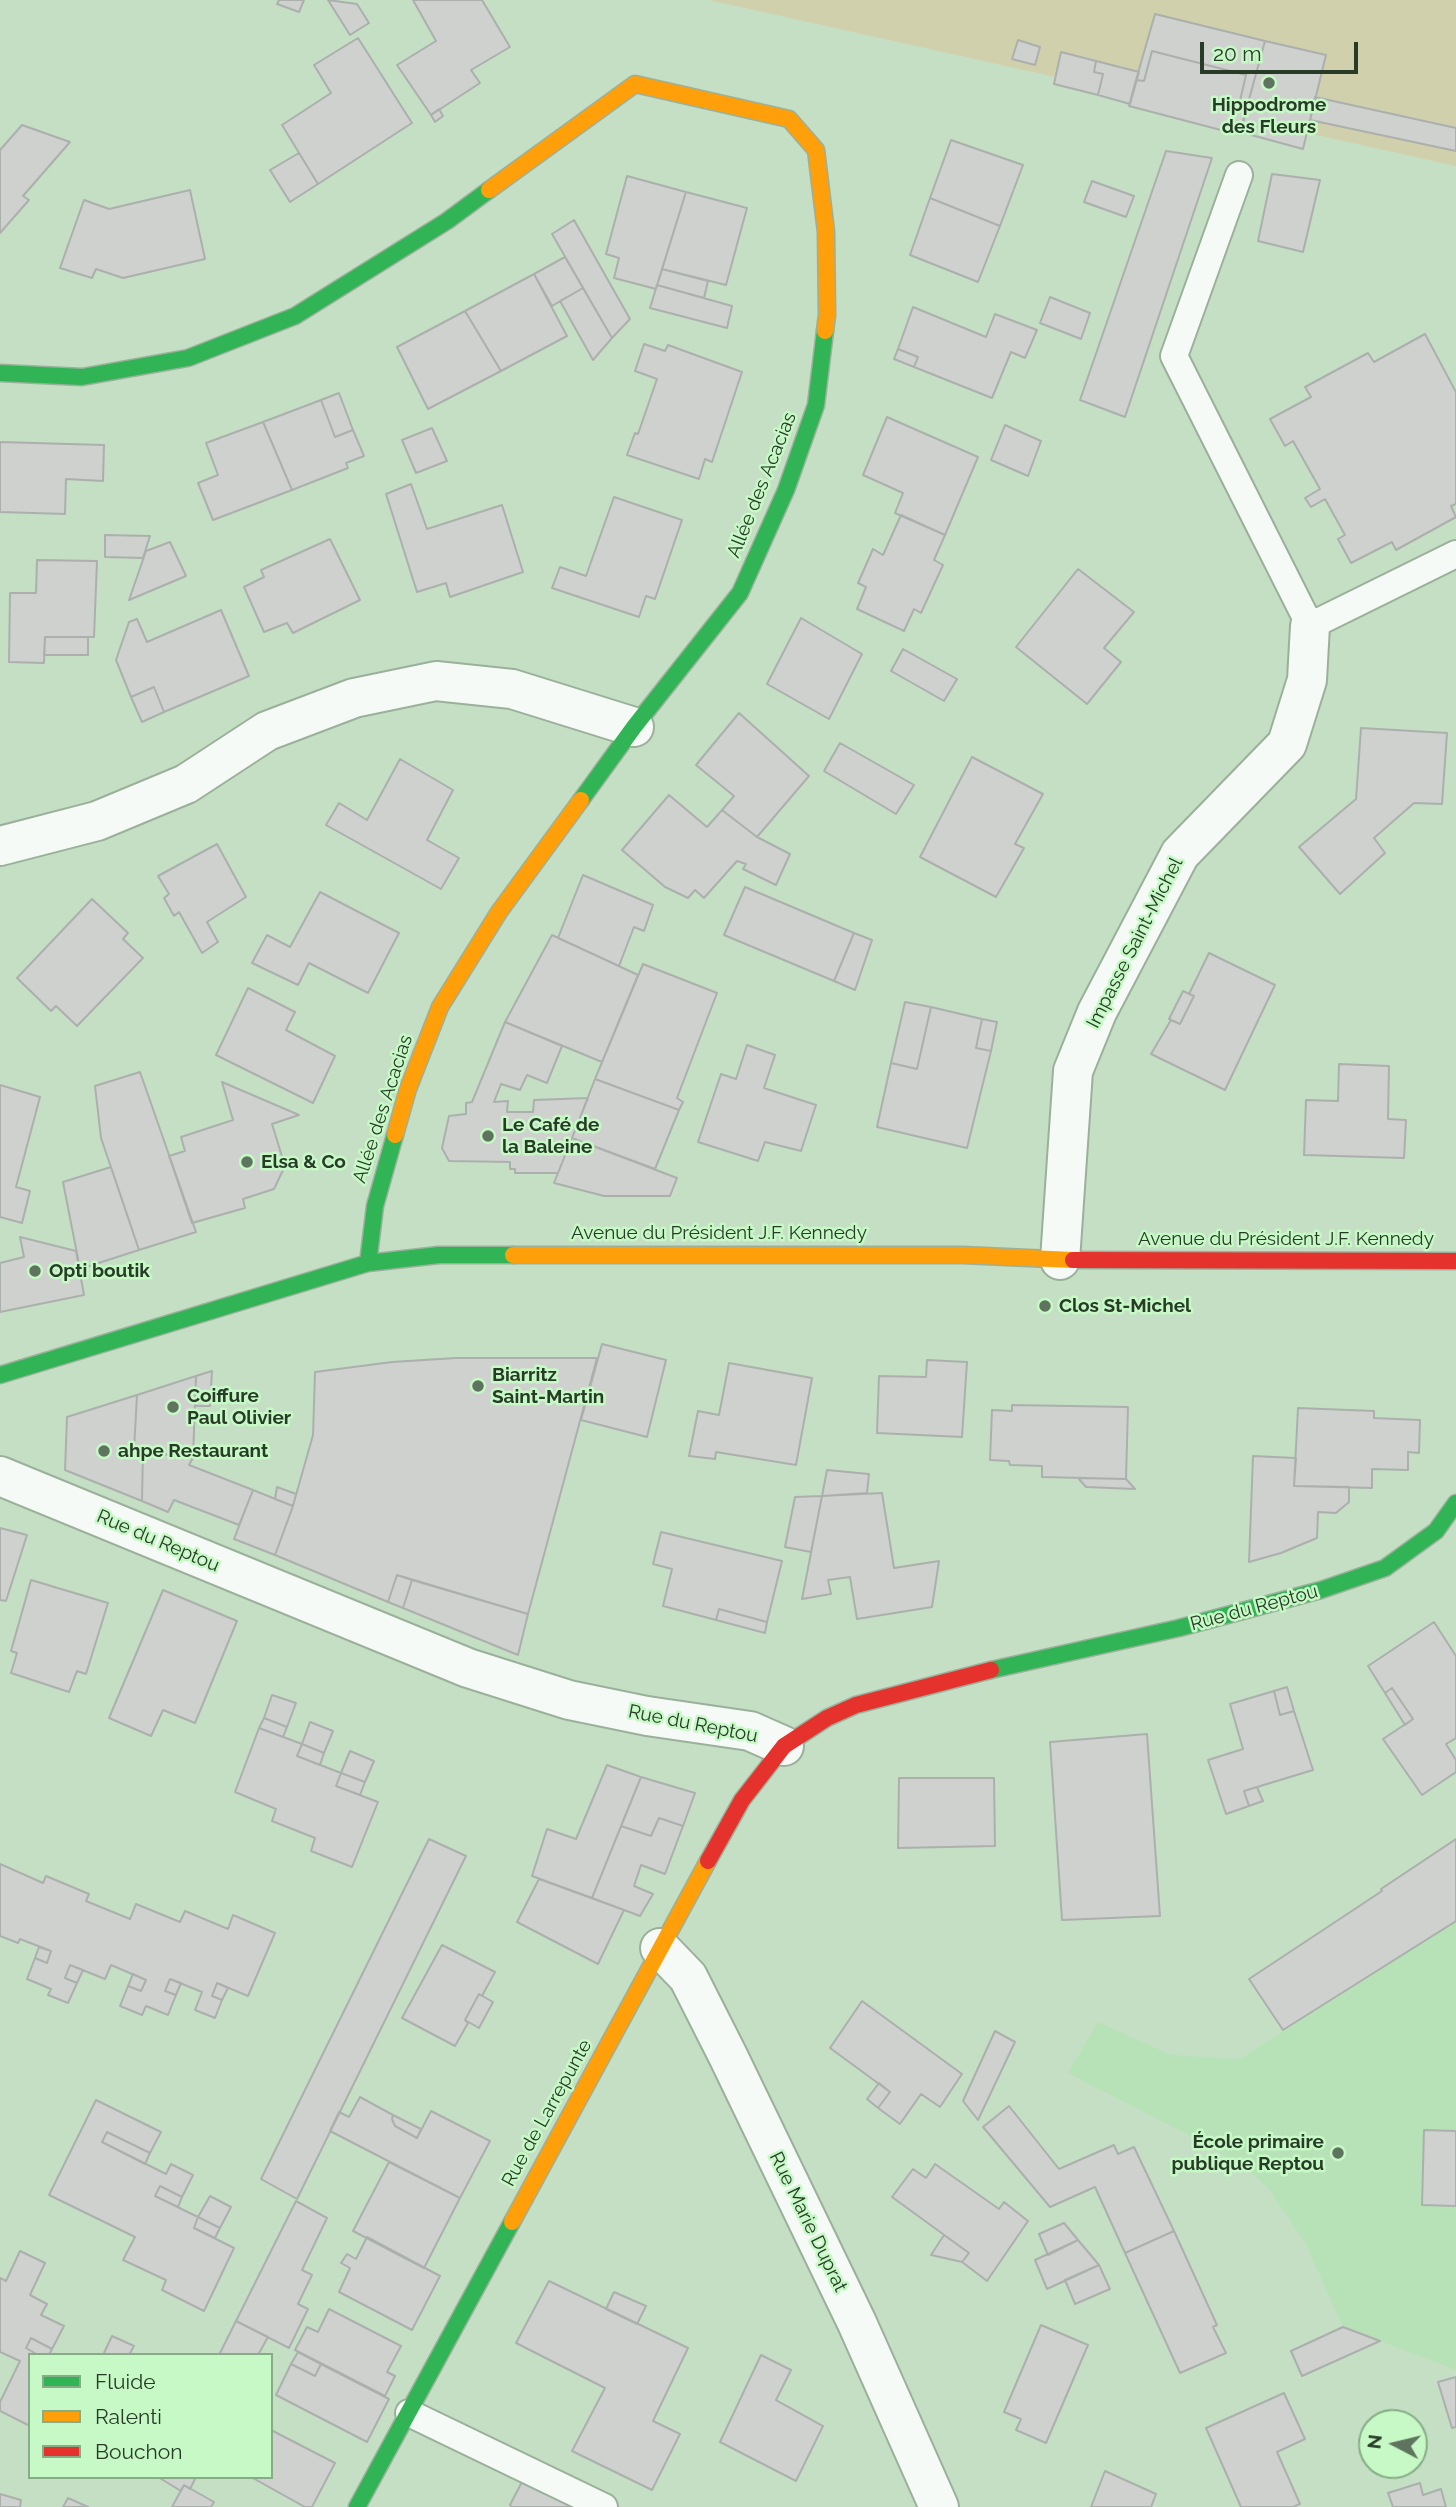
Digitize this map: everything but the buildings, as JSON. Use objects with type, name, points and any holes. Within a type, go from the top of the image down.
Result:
[{"type":"street","name":"Allée des Acacias","points":[[0,373],[82,377],[188,358],[295,316],[447,221],[635,84],[789,119],[816,150],[826,232],[827,315],[816,405],[786,490],[740,593],[634,727],[499,912],[440,1007],[408,1088],[382,1180],[370,1233],[368,1263]]},
{"type":"street","name":"Impasse Saint-Michel","points":[[1060,1259],[1073,1071],[1097,1012],[1180,854],[1287,744],[1307,680],[1310,626]]},
{"type":"street","points":[[0,846],[97,821],[186,784],[267,731],[354,698],[436,681],[512,689],[634,727]]},
{"type":"street","name":"Avenue du Président J.F. Kennedy","points":[[0,1375],[368,1263],[439,1255],[962,1255],[1060,1259],[1456,1261]]},
{"type":"street","name":"Rue du Reptou","points":[[0,1476],[468,1668],[569,1700],[647,1716],[750,1731],[784,1746],[827,1718],[856,1705],[962,1676],[1179,1628],[1321,1590],[1385,1568],[1436,1531],[1456,1503]]},
{"type":"street","name":"Rue de Larrepunte","points":[[357,2507],[742,1800],[784,1746]]},
{"type":"street","name":"Rue Marie Duprat","points":[[660,1948],[688,1977],[728,2056],[857,2323],[939,2507]]},
{"type":"lane","points":[[1240,175],[1174,356],[1310,626],[1456,554]]},
{"type":"lane","points":[[409,2413],[604,2507]]},
{"type":"shaded area","name":"Hippodrome des Fleurs","points":[[709,0],[1456,0],[1456,166]]},
{"type":"shaded area","name":"École primaire publique Reptou","points":[[1456,1921],[1456,2370],[1343,2327],[1305,2242],[1268,2188],[1247,2169],[1191,2136],[1068,2073],[1098,2022],[1171,2055],[1240,2059]]},
{"type":"traffic: fast","points":[[0,373],[82,377],[188,358],[295,316],[447,221],[489,190]]},
{"type":"traffic: fast","points":[[581,800],[634,727],[740,593],[786,490],[816,405],[825,331]]},
{"type":"traffic: fast","points":[[368,1263],[375,1206],[395,1135]]},
{"type":"traffic: fast","points":[[0,1375],[368,1263],[439,1255],[513,1255]]},
{"type":"traffic: fast","points":[[991,1670],[1179,1628],[1321,1590],[1385,1568],[1436,1531],[1456,1503]]},
{"type":"traffic: fast","points":[[357,2507],[512,2222]]},
{"type":"traffic: slow","points":[[489,190],[635,84],[789,119],[816,150],[826,232],[825,331]]},
{"type":"traffic: slow","points":[[395,1135],[408,1089],[440,1007],[499,912],[581,800]]},
{"type":"traffic: slow","points":[[513,1255],[962,1255],[1073,1260]]},
{"type":"traffic: slow","points":[[512,2222],[708,1861]]},
{"type":"traffic: jam","points":[[1073,1260],[1456,1261]]},
{"type":"traffic: jam","points":[[708,1861],[742,1800],[784,1746],[827,1718],[856,1705],[991,1670]]},
{"type":"place","name":"Hippodrome des Fleurs","points":[[1269,83]]},
{"type":"place","name":"Le Café de la Baleine","points":[[488,1136]]},
{"type":"place","name":"Elsa & Co","points":[[247,1162]]},
{"type":"place","name":"Opti boutik","points":[[35,1271]]},
{"type":"place","name":"Clos St-Michel","points":[[1045,1306]]},
{"type":"place","name":"Biarritz Saint-Martin","points":[[478,1386]]},
{"type":"place","name":"Coiffure Paul Olivier","points":[[173,1407]]},
{"type":"place","name":"ahpe Restaurant","points":[[104,1451]]},
{"type":"place","name":"École primaire publique Reptou","points":[[1338,2153]]}]
